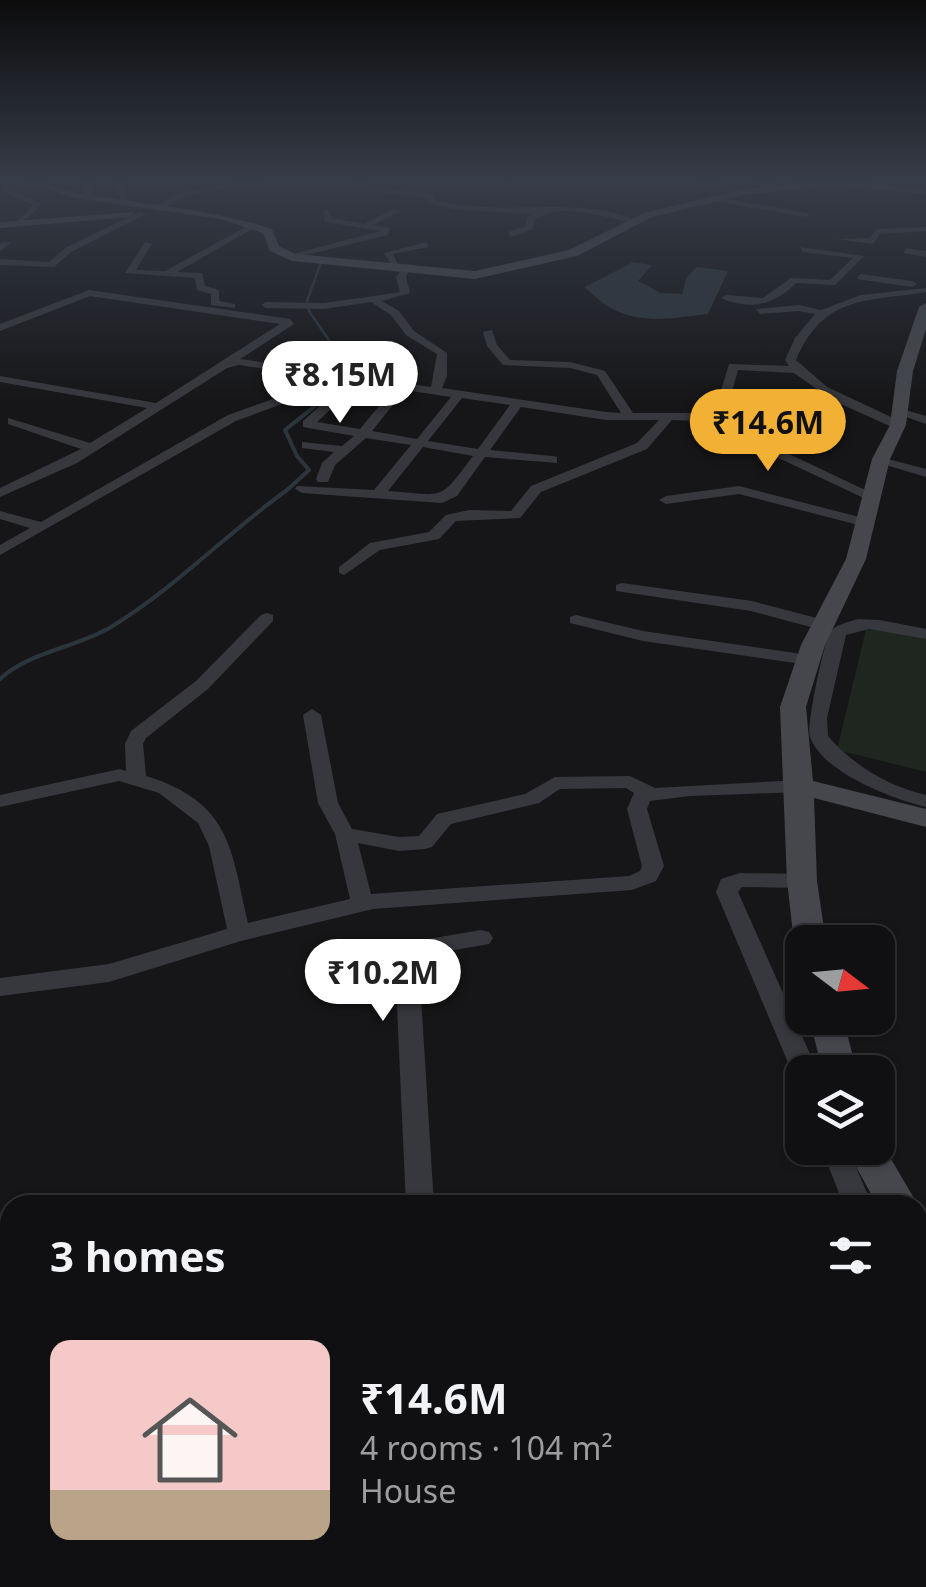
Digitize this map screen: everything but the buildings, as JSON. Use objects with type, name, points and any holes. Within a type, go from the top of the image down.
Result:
[{"type":"street","points":[[0,262],[50,265],[64,253]]},
{"type":"street","points":[[142,253],[130,273],[202,276],[199,287],[216,292],[216,304],[309,307],[375,301],[405,292],[401,265],[388,253]]},
{"type":"street","points":[[165,275],[204,253]]},
{"type":"street","points":[[281,253],[481,274],[574,253]]},
{"type":"street","points":[[292,257],[307,253]]},
{"type":"street","points":[[832,283],[860,255],[842,253]]},
{"type":"street","points":[[860,276],[924,291]]},
{"type":"street","points":[[726,298],[774,301],[794,280],[900,293]]},
{"type":"street","points":[[924,291],[847,300],[823,312],[790,360],[796,370],[838,397],[900,418],[926,420]]},
{"type":"street","points":[[808,925],[793,707],[822,625],[856,559],[881,459],[900,418],[905,371],[919,350],[924,291]]},
{"type":"street","points":[[0,328],[88,292],[290,322],[92,448],[0,493]]},
{"type":"street","points":[[375,301],[395,313],[410,334],[442,353],[441,376],[435,392]]},
{"type":"street","points":[[756,312],[801,308],[823,312]]},
{"type":"street","points":[[488,332],[492,346],[508,363],[570,365],[601,373],[630,416]]},
{"type":"street","points":[[224,365],[239,362],[518,404],[630,416],[702,417],[870,496]]},
{"type":"street","points":[[702,417],[722,406],[733,366],[796,370]]},
{"type":"street","points":[[0,550],[232,418],[308,391],[300,381],[305,371]]},
{"type":"street","points":[[0,379],[160,407]]},
{"type":"street","points":[[356,380],[307,424],[418,444],[552,460]]},
{"type":"street","points":[[323,480],[328,463],[362,435],[401,387]]},
{"type":"street","points":[[378,494],[459,396]]},
{"type":"street","points":[[302,489],[435,500],[446,497],[518,404]]},
{"type":"street","points":[[344,570],[375,546],[434,536],[445,522],[460,515],[516,515],[536,489],[642,446],[669,416]]},
{"type":"street","points":[[12,421],[92,448]]},
{"type":"street","points":[[307,444],[344,450]]},
{"type":"street","points":[[881,459],[926,473]]},
{"type":"street","points":[[666,500],[739,490],[866,523]]},
{"type":"street","points":[[0,514],[44,528]]},
{"type":"street","points":[[622,588],[682,600],[752,606],[822,625]]},
{"type":"street","points":[[136,777],[134,744],[138,734],[150,721],[202,685],[266,618]]},
{"type":"street","points":[[576,620],[643,636],[808,660]]},
{"type":"street","points":[[926,634],[878,624],[846,626],[838,633],[818,718],[819,737],[856,771],[884,787],[926,801]]},
{"type":"street","points":[[312,715],[328,803],[346,834],[362,904]]},
{"type":"street","points":[[0,801],[100,778],[136,777],[166,789],[207,819],[220,846],[239,932]]},
{"type":"street","points":[[346,834],[399,844],[426,842],[444,819],[532,799],[555,783],[566,781],[630,782],[650,794]]},
{"type":"street","points":[[0,987],[90,978],[239,932],[362,904],[632,883],[648,876],[653,866],[637,809],[642,796],[650,794],[800,786],[926,818]]},
{"type":"street","points":[[798,1055],[727,892],[729,884],[740,880],[802,881]]},
{"type":"street","points":[[419,1195],[407,962],[419,948],[481,938]]},
{"type":"street","points":[[842,1165],[854,1195]]},
{"type":"street","points":[[875,1165],[892,1195]]},
{"type":"shaded area","points":[[633,262],[652,265],[638,281],[661,293],[682,294],[687,277],[697,267],[728,271],[708,314],[642,318],[614,309],[585,287]]},
{"type":"shaded area","points":[[866,629],[926,637],[926,772],[837,750]]},
{"type":"waterway","points":[[321,262],[307,301],[309,311],[352,374]]},
{"type":"waterway","points":[[340,385],[346,381]]},
{"type":"waterway","points":[[0,679],[25,662],[97,634],[134,612],[287,490],[309,470],[297,456],[285,430],[344,383]]}]
